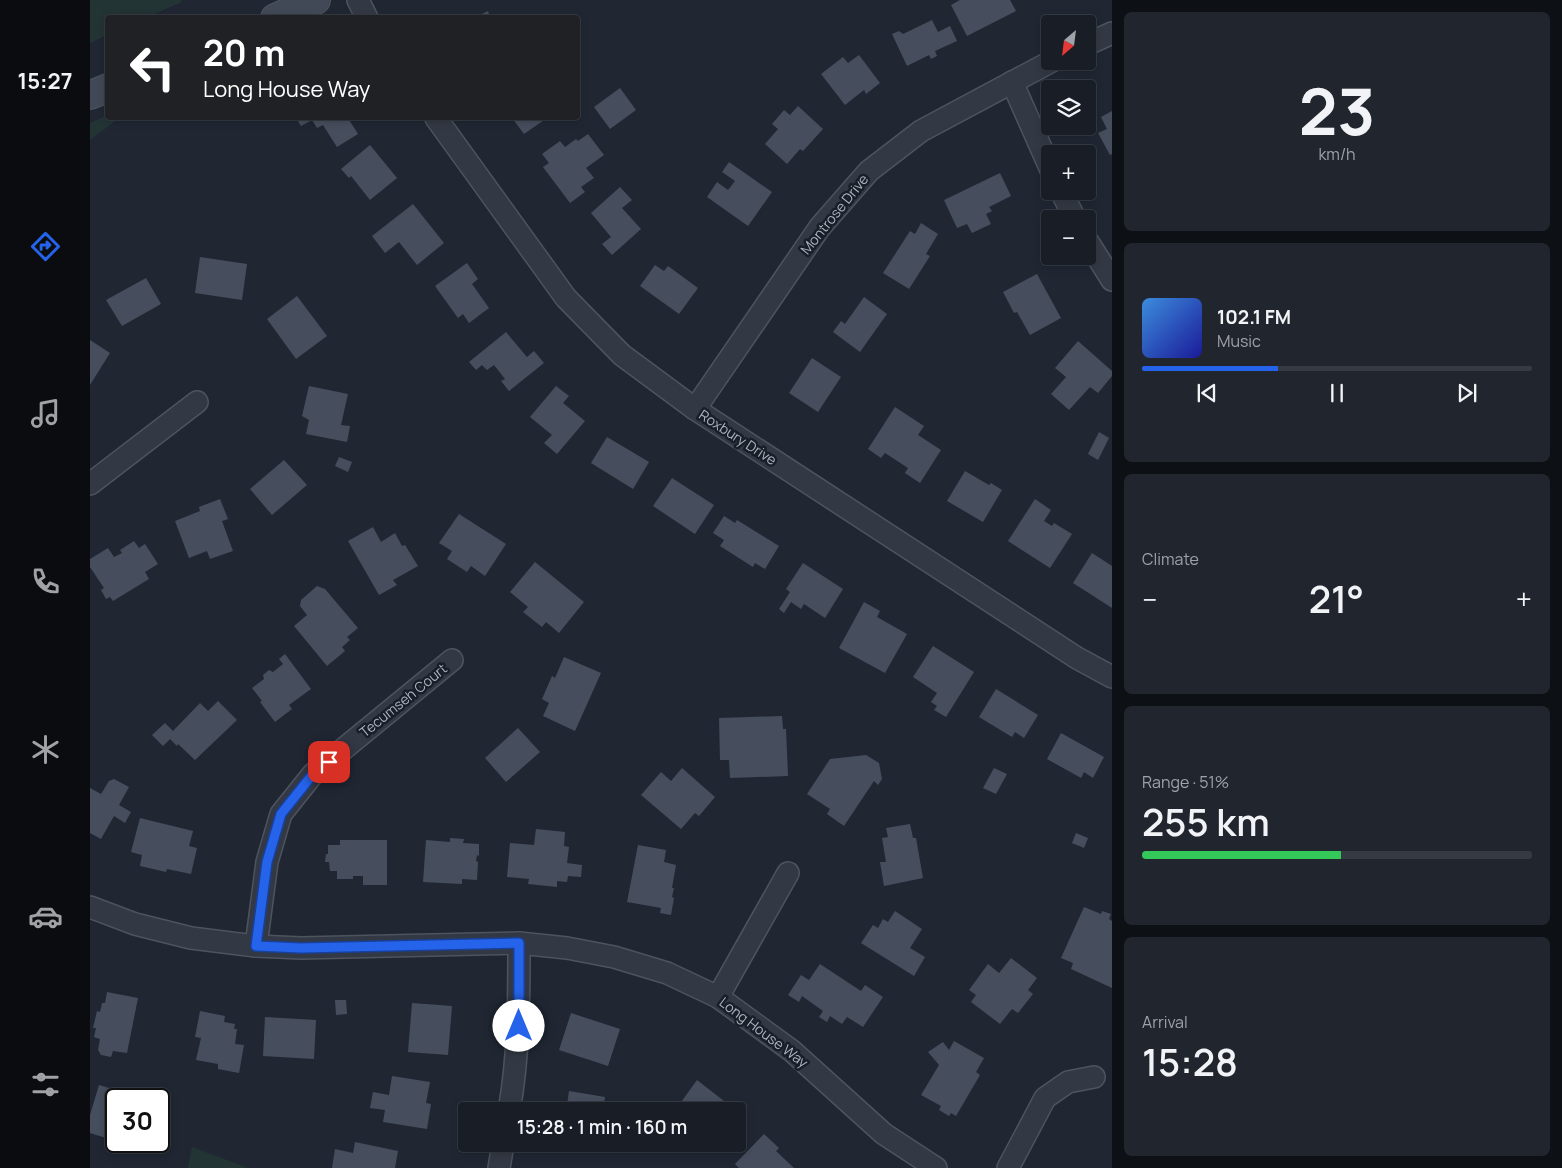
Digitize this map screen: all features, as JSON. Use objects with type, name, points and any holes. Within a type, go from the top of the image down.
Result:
[{"type":"main road","points":[[282,15],[316,0]]},
{"type":"main road","points":[[90,95],[105,89]]},
{"type":"street","points":[[358,0],[366,15]]},
{"type":"street","points":[[1096,40],[1112,32]]},
{"type":"street","name":"Montrose Drive","points":[[695,410],[820,227],[869,171],[921,131],[1041,67]]},
{"type":"street","points":[[1012,82],[1041,148]]},
{"type":"street","name":"Roxbury Drive","points":[[437,120],[566,298],[622,355],[695,410],[1077,658],[1112,677]]},
{"type":"street","points":[[1096,255],[1112,280]]},
{"type":"street","points":[[90,484],[197,402]]},
{"type":"street","name":"Tecumseh Court","points":[[256,946],[267,862],[281,814],[313,774],[452,660]]},
{"type":"street","points":[[718,997],[788,873]]},
{"type":"street","name":"Long House Way","points":[[90,907],[134,924],[191,938],[256,946],[301,948],[519,943],[567,948],[614,957],[667,973],[718,997],[792,1051],[884,1134],[936,1168]]},
{"type":"street","points":[[511,1102],[519,1026],[519,943]]},
{"type":"street","points":[[1008,1168],[1044,1098],[1068,1082],[1094,1077]]},
{"type":"street","points":[[499,1168],[502,1152]]},
{"type":"shaded area","points":[[90,0],[182,0],[180,3],[152,15],[105,15],[105,36],[90,43]]},
{"type":"shaded area","points":[[105,116],[105,120],[116,120],[90,140],[90,123]]},
{"type":"shaded area","points":[[192,1147],[248,1168],[188,1168]]},
{"type":"building","points":[[960,0],[1010,0],[1016,11],[967,36],[951,5]]},
{"type":"building","points":[[488,11],[489,15],[480,15]]},
{"type":"building","points":[[932,20],[938,32],[950,26],[957,41],[935,51],[937,56],[931,59],[929,55],[907,66],[892,34],[899,31],[903,34]]},
{"type":"building","points":[[859,55],[880,83],[866,94],[864,90],[845,105],[821,74],[843,57],[848,63]]},
{"type":"building","points":[[620,88],[636,110],[610,129],[594,107]]},
{"type":"building","points":[[798,106],[823,129],[803,151],[800,149],[787,164],[765,144],[778,129],[772,124],[784,110],[790,115]]},
{"type":"building","points":[[1112,111],[1112,154],[1110,155],[1098,133],[1107,129],[1101,117]]},
{"type":"building","points":[[297,120],[312,120],[301,126]]},
{"type":"building","points":[[312,120],[349,120],[358,134],[337,147],[323,125],[317,128]]},
{"type":"building","points":[[514,120],[544,120],[524,134]]},
{"type":"building","points":[[588,134],[604,155],[586,168],[594,178],[581,187],[585,192],[570,203],[543,167],[549,163],[542,154],[560,141],[565,147],[576,139],[578,141]]},
{"type":"building","points":[[370,145],[397,178],[370,200],[351,176],[349,178],[341,169]]},
{"type":"building","points":[[729,162],[772,192],[748,226],[707,197],[717,182],[728,190],[735,181],[722,172]]},
{"type":"building","points":[[1000,173],[1011,196],[989,207],[992,211],[986,214],[991,224],[972,233],[967,224],[957,228],[944,200]]},
{"type":"building","points":[[620,187],[632,200],[622,208],[641,229],[612,255],[602,244],[611,237],[591,213]]},
{"type":"building","points":[[413,204],[444,243],[417,265],[399,242],[385,253],[372,236]]},
{"type":"building","points":[[921,223],[938,234],[926,254],[930,256],[909,289],[883,273],[910,231],[915,234]]},
{"type":"building","points":[[200,257],[247,264],[242,300],[195,293]]},
{"type":"building","points":[[467,263],[478,279],[472,284],[489,308],[469,323],[463,314],[458,318],[435,286]]},
{"type":"building","points":[[655,265],[664,271],[668,266],[698,288],[679,314],[640,286]]},
{"type":"building","points":[[1037,274],[1061,318],[1030,335],[1017,312],[1014,313],[1003,292]]},
{"type":"building","points":[[146,278],[161,304],[122,326],[106,300]]},
{"type":"building","points":[[297,296],[327,336],[296,359],[267,319]]},
{"type":"building","points":[[864,297],[887,314],[860,352],[833,332],[841,321],[845,324]]},
{"type":"building","points":[[506,332],[527,357],[534,351],[544,363],[509,391],[501,381],[505,379],[494,365],[487,370],[482,365],[476,370],[469,362]]},
{"type":"building","points":[[90,340],[110,353],[90,385]]},
{"type":"building","points":[[1078,341],[1112,371],[1112,376],[1098,393],[1090,387],[1069,410],[1051,394],[1066,377],[1055,368]]},
{"type":"building","points":[[812,358],[841,377],[818,412],[789,393]]},
{"type":"building","points":[[309,386],[348,394],[341,425],[350,426],[347,442],[306,434],[309,420],[302,416]]},
{"type":"building","points":[[556,386],[569,396],[563,403],[585,421],[557,454],[544,443],[552,435],[530,417]]},
{"type":"building","points":[[895,407],[924,426],[918,435],[941,450],[920,483],[905,473],[908,468],[885,453],[881,458],[868,449]]},
{"type":"building","points":[[1099,432],[1109,438],[1098,460],[1088,454]]},
{"type":"building","points":[[607,437],[649,462],[633,489],[591,463]]},
{"type":"building","points":[[339,457],[352,462],[348,472],[335,466]]},
{"type":"building","points":[[284,460],[307,485],[272,515],[250,489]]},
{"type":"building","points":[[965,471],[1002,490],[983,522],[947,501]]},
{"type":"building","points":[[672,478],[714,505],[695,534],[653,506]]},
{"type":"building","points":[[220,499],[228,519],[222,521],[233,551],[210,559],[207,551],[189,558],[175,521],[200,511],[199,507]]},
{"type":"building","points":[[1035,499],[1051,510],[1044,521],[1052,526],[1054,523],[1072,534],[1050,568],[1008,541]]},
{"type":"building","points":[[459,514],[506,544],[485,576],[471,566],[467,572],[447,559],[452,551],[439,543]]},
{"type":"building","points":[[724,516],[735,523],[737,520],[779,546],[765,569],[755,563],[753,567],[720,546],[724,540],[713,533]]},
{"type":"building","points":[[373,527],[381,542],[395,533],[402,546],[405,545],[418,566],[393,580],[397,585],[379,595],[348,541]]},
{"type":"building","points":[[134,541],[139,548],[145,544],[158,564],[145,572],[149,579],[113,601],[110,597],[106,599],[101,590],[104,588],[90,567],[90,559],[108,548],[114,557],[122,553],[120,550]]},
{"type":"building","points":[[1092,553],[1112,566],[1112,608],[1073,583]]},
{"type":"building","points":[[535,562],[584,602],[559,633],[546,622],[542,627],[523,612],[528,607],[510,592]]},
{"type":"building","points":[[803,563],[843,589],[825,618],[804,604],[801,609],[791,602],[784,613],[779,609],[790,592],[786,589]]},
{"type":"building","points":[[317,586],[325,589],[358,628],[347,637],[350,640],[342,647],[345,651],[327,666],[294,626],[307,615],[300,606],[301,600]]},
{"type":"building","points":[[864,602],[880,611],[877,617],[907,634],[885,673],[839,648]]},
{"type":"building","points":[[933,646],[974,672],[946,717],[934,710],[937,706],[931,702],[937,693],[913,677]]},
{"type":"building","points":[[285,654],[311,689],[289,705],[292,709],[275,722],[252,688],[264,679],[263,675],[269,670],[273,672],[283,664],[279,659]]},
{"type":"building","points":[[564,657],[601,673],[575,731],[543,716],[549,703],[542,699],[552,676],[555,678]]},
{"type":"building","points":[[996,689],[1038,715],[1024,738],[1015,732],[1012,737],[979,717]]},
{"type":"building","points":[[218,701],[237,720],[195,760],[170,739],[163,746],[152,735],[165,723],[173,731],[200,703],[208,711]]},
{"type":"building","points":[[782,716],[783,729],[786,729],[788,776],[730,778],[729,760],[720,760],[719,718]]},
{"type":"building","points":[[518,728],[540,752],[506,782],[485,758]]},
{"type":"building","points":[[1061,733],[1104,757],[1093,778],[1084,772],[1081,778],[1047,759]]},
{"type":"building","points":[[866,755],[879,763],[882,779],[878,785],[874,781],[844,826],[827,814],[830,809],[807,794],[830,759]]},
{"type":"building","points":[[682,768],[715,797],[699,816],[695,813],[681,829],[641,795],[661,772],[671,781]]},
{"type":"building","points":[[994,768],[1007,774],[996,794],[983,788]]},
{"type":"building","points":[[114,779],[129,787],[119,805],[131,812],[125,823],[114,816],[101,839],[90,833],[90,788],[101,794],[109,781]]},
{"type":"building","points":[[140,818],[193,831],[189,846],[197,848],[191,874],[167,869],[166,872],[140,866],[142,855],[131,852]]},
{"type":"building","points":[[910,824],[913,838],[916,838],[923,878],[884,886],[880,862],[886,862],[882,838],[888,837],[886,828]]},
{"type":"building","points":[[536,829],[565,832],[564,846],[569,847],[567,863],[582,865],[581,877],[568,876],[567,882],[557,881],[557,887],[528,884],[529,879],[507,877],[510,843],[534,845]]},
{"type":"building","points":[[1076,833],[1088,838],[1084,848],[1072,843]]},
{"type":"building","points":[[450,838],[464,839],[463,843],[479,844],[479,856],[477,855],[476,861],[478,862],[477,880],[462,879],[462,884],[423,882],[426,840],[450,842]]},
{"type":"building","points":[[340,840],[387,840],[387,885],[363,885],[363,876],[353,876],[353,879],[337,879],[337,871],[330,871],[329,862],[325,862],[326,854],[328,854],[328,845],[340,845]]},
{"type":"building","points":[[638,845],[666,850],[664,862],[676,865],[672,888],[674,888],[672,897],[674,898],[671,915],[660,913],[661,908],[627,902]]},
{"type":"building","points":[[1084,907],[1101,914],[1102,911],[1111,914],[1109,919],[1112,921],[1112,988],[1071,969],[1073,963],[1061,958]]},
{"type":"building","points":[[895,911],[922,929],[910,948],[925,957],[914,976],[861,943],[873,925],[878,928],[883,919],[888,922]]},
{"type":"building","points":[[1011,958],[1037,978],[1028,990],[1033,994],[1018,1013],[1012,1009],[1000,1024],[971,1002],[976,995],[969,990],[988,964],[999,973]]},
{"type":"building","points":[[820,964],[861,991],[865,985],[883,997],[863,1027],[847,1017],[842,1024],[830,1016],[827,1022],[819,1017],[823,1011],[802,996],[799,1002],[788,995],[801,975],[809,980]]},
{"type":"building","points":[[107,992],[138,998],[127,1053],[113,1051],[111,1057],[101,1055],[98,1050],[100,1039],[94,1037],[96,1028],[93,1028],[97,1011],[100,1012],[102,1003],[105,1003]]},
{"type":"building","points":[[335,1000],[346,1000],[347,1014],[336,1015]]},
{"type":"building","points":[[412,1003],[452,1006],[448,1055],[408,1052]]},
{"type":"building","points":[[200,1011],[225,1016],[224,1022],[235,1024],[234,1029],[237,1029],[235,1044],[244,1045],[239,1073],[218,1069],[218,1064],[196,1060],[201,1038],[195,1037]]},
{"type":"building","points":[[571,1013],[620,1029],[608,1066],[559,1050]]},
{"type":"building","points":[[265,1017],[316,1020],[314,1059],[263,1056]]},
{"type":"building","points":[[954,1041],[984,1058],[976,1072],[980,1075],[956,1116],[951,1113],[949,1116],[939,1110],[941,1106],[921,1095],[939,1065],[928,1052],[943,1042],[949,1050]]},
{"type":"building","points":[[392,1076],[430,1082],[426,1103],[431,1104],[427,1129],[383,1122],[385,1110],[370,1108],[373,1092],[389,1095]]},
{"type":"building","points":[[697,1080],[725,1102],[681,1102]]},
{"type":"building","points":[[99,1085],[109,1088],[105,1088],[105,1138],[90,1133],[90,1115]]},
{"type":"building","points":[[569,1091],[605,1097],[604,1102],[567,1102]]},
{"type":"building","points":[[764,1134],[779,1148],[776,1151],[794,1168],[739,1168],[735,1164]]},
{"type":"building","points":[[355,1142],[398,1151],[395,1168],[332,1168],[335,1149],[353,1153]]},
{"type":"route","points":[[329,762],[313,774],[281,814],[267,862],[256,946],[301,948],[519,943],[519,1026]]}]
